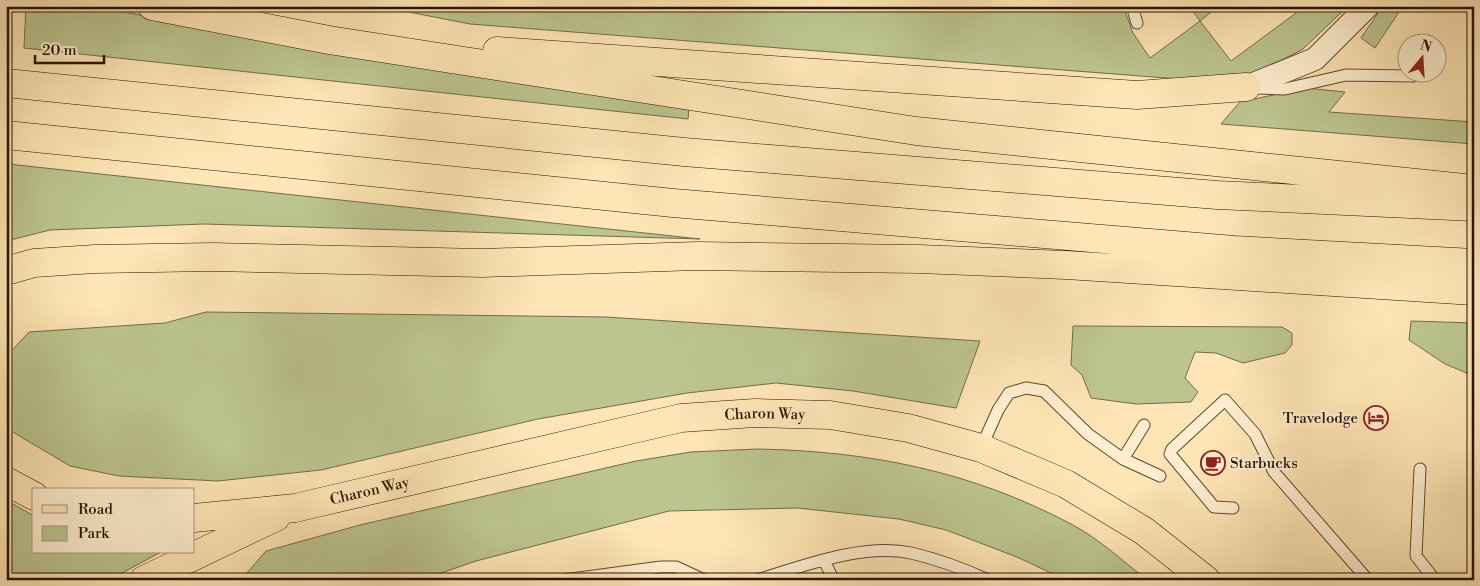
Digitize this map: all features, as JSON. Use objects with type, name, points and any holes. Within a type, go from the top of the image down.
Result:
[{"type":"main road","points":[[152,6],[329,40],[916,131],[1474,189]]},
{"type":"main road","points":[[329,40],[650,60],[1137,95],[1246,87]]},
{"type":"main road","points":[[6,83],[684,152],[1217,196],[1474,207]]},
{"type":"main road","points":[[6,135],[692,205],[1234,250],[1474,263]]},
{"type":"main road","points":[[6,271],[42,262],[94,258],[213,257],[483,263],[737,257],[1066,265],[1474,291]]},
{"type":"main road","name":"Charon Way","points":[[195,518],[295,508],[681,418],[755,413],[830,415],[908,428],[981,448],[1066,484],[1144,531],[1206,580]]},
{"type":"main road","points":[[6,481],[32,495]]},
{"type":"main road","name":"Charon Way","points":[[144,580],[295,508]]},
{"type":"street","points":[[1246,87],[1316,59],[1368,6]]},
{"type":"lane","points":[[1132,6],[1137,23]]},
{"type":"lane","points":[[1246,87],[1286,89],[1346,75],[1398,76]]},
{"type":"lane","points":[[981,448],[998,410],[1009,393],[1026,388],[1044,391],[1088,434],[1123,459],[1160,476]]},
{"type":"lane","points":[[1233,508],[1214,507],[1170,454],[1172,449],[1225,400],[1254,434],[1274,472],[1368,580]]},
{"type":"lane","points":[[1123,459],[1144,425]]},
{"type":"lane","points":[[1420,469],[1416,556],[1435,580]]},
{"type":"lane","points":[[756,580],[843,554],[896,551],[931,559],[984,579]]},
{"type":"lane","points":[[824,560],[832,577]]},
{"type":"lane","points":[[568,580],[660,567],[676,567],[704,580]]},
{"type":"green space","points":[[26,6],[89,6],[592,94],[689,107],[688,119],[24,48]]},
{"type":"green space","points":[[378,6],[1123,6],[1133,33],[1150,58],[1200,21],[1231,61],[1300,10],[1297,6],[1348,6],[1303,49],[1248,78],[1192,80],[470,24]]},
{"type":"green space","points":[[1189,6],[1219,6],[1200,21]]},
{"type":"green space","points":[[1383,6],[1403,6],[1375,48],[1361,38]]},
{"type":"green space","points":[[1306,88],[1345,92],[1329,112],[1474,122],[1474,144],[1221,124],[1240,102]]},
{"type":"green space","points":[[8,164],[700,239],[204,224],[50,230],[6,241]]},
{"type":"green space","points":[[206,312],[606,317],[980,341],[956,408],[853,391],[776,383],[687,393],[538,419],[321,470],[218,481],[119,476],[70,466],[6,428],[6,357],[29,332],[165,323]]},
{"type":"green space","points":[[1411,321],[1474,323],[1474,376],[1445,364],[1409,340]]},
{"type":"green space","points":[[1073,326],[1282,327],[1292,333],[1292,345],[1285,353],[1243,363],[1216,353],[1195,352],[1185,378],[1198,392],[1191,402],[1136,404],[1091,398],[1082,375],[1071,365]]},
{"type":"green space","points":[[757,449],[839,454],[879,460],[919,467],[996,490],[1071,524],[1110,550],[1147,580],[1066,580],[1017,557],[946,530],[899,519],[797,508],[669,511],[476,561],[421,580],[241,580],[266,551],[360,525],[636,461],[691,452]]},
{"type":"green space","points":[[6,500],[32,515],[32,554],[157,554],[109,580],[6,580]]},
{"type":"place","name":"Travelodge","points":[[1376,418]]},
{"type":"place","name":"Starbucks","points":[[1213,463]]}]
